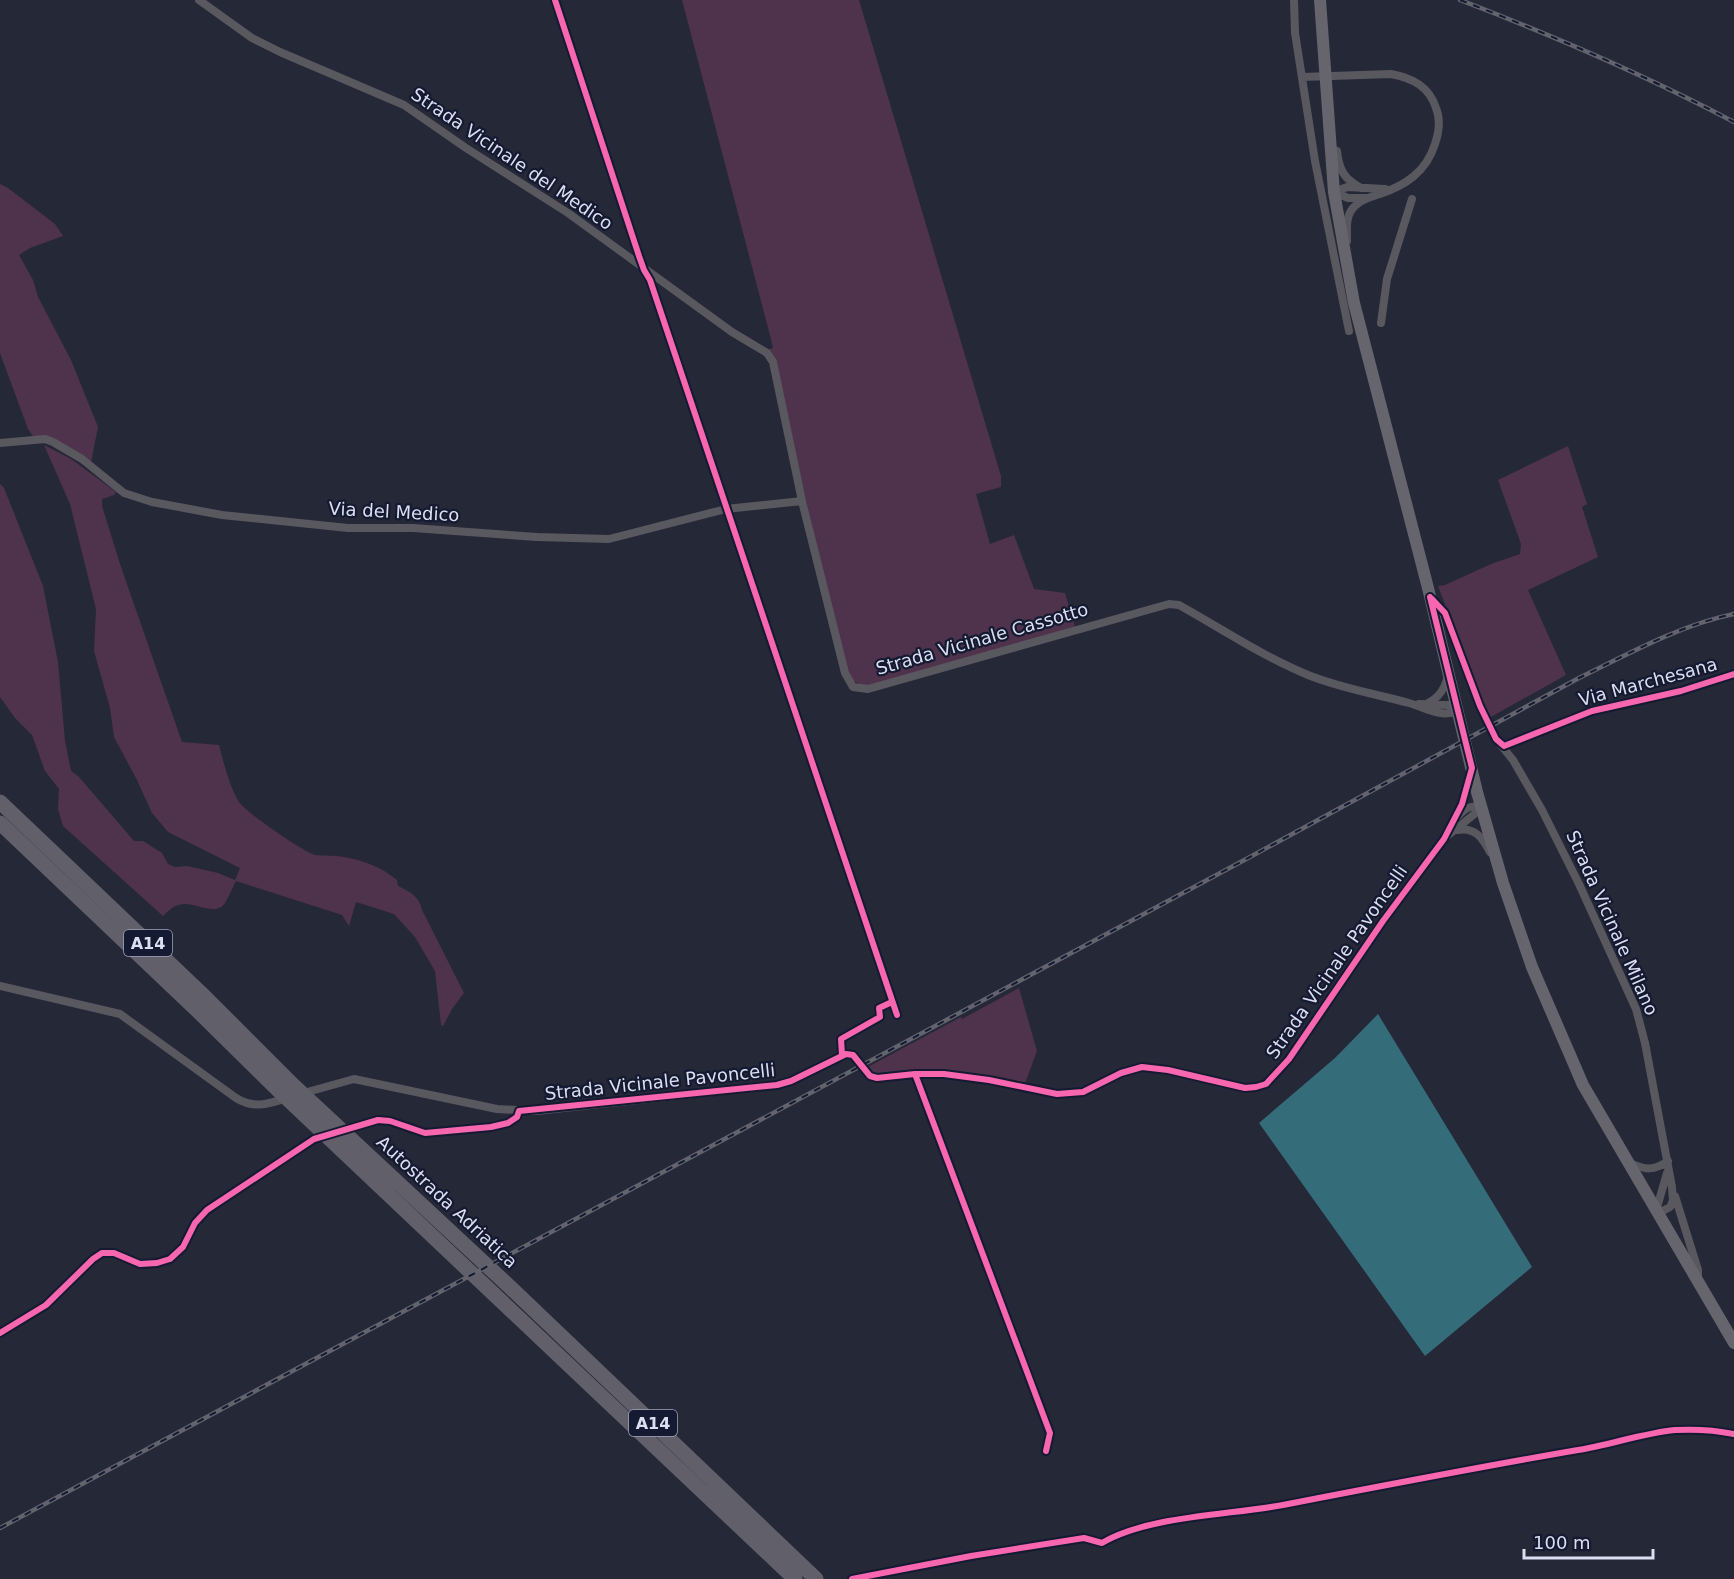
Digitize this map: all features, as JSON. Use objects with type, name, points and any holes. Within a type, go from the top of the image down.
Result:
[{"type":"highway","name":"Autostrada Adriatica","points":[[0,802],[206,998],[294,1086],[354,1153],[451,1252],[795,1579]]},
{"type":"highway","name":"Autostrada Adriatica","points":[[0,823],[278,1090],[467,1246],[816,1579]]},
{"type":"main road","points":[[1320,0],[1334,192],[1346,263],[1360,327],[1498,864],[1532,967],[1574,1067],[1698,1285],[1734,1343]]},
{"type":"street","name":"Strada Vicinale del Medico","points":[[199,0],[252,38],[404,105],[466,148],[568,213],[644,270]]},
{"type":"street","points":[[1294,0],[1295,33],[1323,208],[1349,331]]},
{"type":"street","points":[[1302,77],[1391,74],[1411,79],[1425,90],[1438,112],[1436,142],[1423,167],[1413,178],[1356,205],[1348,216],[1346,263]]},
{"type":"street","points":[[1327,111],[1334,126],[1340,170],[1348,180],[1361,188]]},
{"type":"street","points":[[1334,192],[1347,187],[1376,190],[1395,188]]},
{"type":"street","points":[[1334,192],[1348,198],[1372,197]]},
{"type":"street","points":[[1381,323],[1387,279],[1412,200]]},
{"type":"street","name":"Strada Vicinale Cassotto","points":[[644,270],[732,332],[767,353],[771,358],[802,501],[844,673],[850,685],[856,689],[868,689],[1169,604],[1179,605],[1251,648],[1309,675],[1412,704]]},
{"type":"street","name":"Via del Medico","points":[[0,444],[45,439],[53,442],[82,459],[124,493],[152,502],[222,515],[348,528],[413,528],[537,537],[609,539],[717,511],[802,501]]},
{"type":"street","name":"Strada Vicinale Milano","points":[[1430,597],[1445,613],[1485,718],[1496,739],[1504,746],[1527,783],[1579,884],[1636,1009],[1645,1043],[1672,1187],[1698,1270],[1698,1285]]},
{"type":"street","points":[[1423,704],[1434,699],[1444,689],[1449,673]]},
{"type":"street","name":"Via Marchesana","points":[[1504,746],[1592,711],[1681,691],[1734,674]]},
{"type":"street","points":[[1412,704],[1448,705],[1458,711]]},
{"type":"street","points":[[1412,704],[1442,714],[1458,711]]},
{"type":"street","name":"Strada Vicinale Pavoncelli","points":[[0,986],[120,1014],[236,1098],[255,1106],[354,1079],[496,1109],[536,1111],[777,1085],[791,1082],[846,1054],[853,1055],[870,1076],[877,1078],[944,1074],[989,1080],[1057,1094],[1083,1092],[1130,1069],[1142,1067],[1168,1070],[1245,1088],[1256,1087],[1266,1084],[1289,1059],[1383,921],[1443,839],[1455,820],[1471,762]]},
{"type":"street","points":[[1455,820],[1469,807],[1482,808]]},
{"type":"street","name":"Strada Vicinale Pavoncelli","points":[[1443,839],[1456,831],[1482,808]]},
{"type":"street","points":[[1456,831],[1475,832],[1481,837],[1498,864]]},
{"type":"street","points":[[1627,1161],[1649,1170],[1668,1161]]},
{"type":"street","points":[[1656,1212],[1667,1177],[1668,1161]]},
{"type":"street","points":[[1656,1212],[1670,1207],[1673,1201],[1672,1187]]},
{"type":"shaded area","points":[[682,0],[859,0],[1001,476],[1001,487],[976,494],[990,544],[1014,535],[1034,589],[1065,593],[1075,627],[864,687],[849,678],[778,385],[765,351],[773,348],[772,343]]},
{"type":"shaded area","points":[[0,184],[55,224],[63,236],[30,248],[19,255],[71,360],[98,427],[90,467],[59,446],[35,439],[28,429],[0,353]]},
{"type":"shaded area","points":[[44,445],[71,459],[116,492],[102,499],[102,506],[182,742],[219,745],[230,782],[239,802],[288,840],[315,855],[340,856],[358,860],[385,871],[397,880],[398,886],[410,892],[419,901],[464,993],[443,1026],[441,1025],[435,971],[415,937],[394,914],[356,902],[349,926],[342,915],[236,881],[221,907],[210,909],[185,904],[170,909],[163,916],[63,826],[58,809],[59,789],[45,771],[32,735],[15,718],[0,697],[0,484],[4,488],[43,586],[58,662],[65,741],[71,771],[79,777],[134,841],[143,841],[162,853],[168,864],[218,873],[235,880],[240,868],[168,832],[152,813],[114,737],[110,708],[94,651],[96,609],[70,504]]},
{"type":"shaded area","points":[[1568,446],[1587,504],[1582,507],[1598,557],[1528,590],[1566,675],[1489,718],[1438,586],[1520,554],[1521,544],[1498,480]]},
{"type":"shaded area","points":[[1019,988],[1037,1051],[1024,1086],[982,1078],[877,1076],[864,1069],[961,1017],[962,1019]]},
{"type":"water","points":[[1378,1014],[1532,1267],[1425,1356],[1259,1123],[1335,1058]]},
{"type":"railway","points":[[1460,0],[1599,57],[1734,122]]},
{"type":"railway","points":[[0,1528],[1579,678],[1674,633],[1734,614]]},
{"type":"cycle path","points":[[555,0],[639,256],[650,280],[897,1015]]},
{"type":"cycle path","points":[[0,1333],[46,1305],[102,1253],[114,1253],[140,1264],[157,1263],[170,1259],[183,1247],[195,1223],[207,1210],[314,1139],[378,1120],[390,1121],[425,1133],[491,1127],[508,1123],[517,1117],[519,1111],[777,1085],[791,1081],[846,1054],[853,1055],[870,1076],[877,1078],[944,1074],[989,1080],[1057,1094],[1083,1092],[1121,1073],[1142,1067],[1168,1070],[1245,1088],[1266,1084],[1289,1059],[1383,921],[1444,839],[1462,804],[1472,768],[1430,597]]},
{"type":"cycle path","points":[[1432,599],[1445,613],[1480,706],[1496,739],[1504,746],[1592,711],[1681,691],[1734,674]]},
{"type":"cycle path","points":[[842,1055],[841,1039],[880,1017],[879,1008],[892,1002]]},
{"type":"cycle path","points":[[915,1074],[1050,1433],[1046,1451]]},
{"type":"cycle path","points":[[852,1579],[971,1556],[1084,1538],[1102,1543],[1121,1534],[1165,1522],[1283,1505],[1675,1430],[1734,1434]]}]
